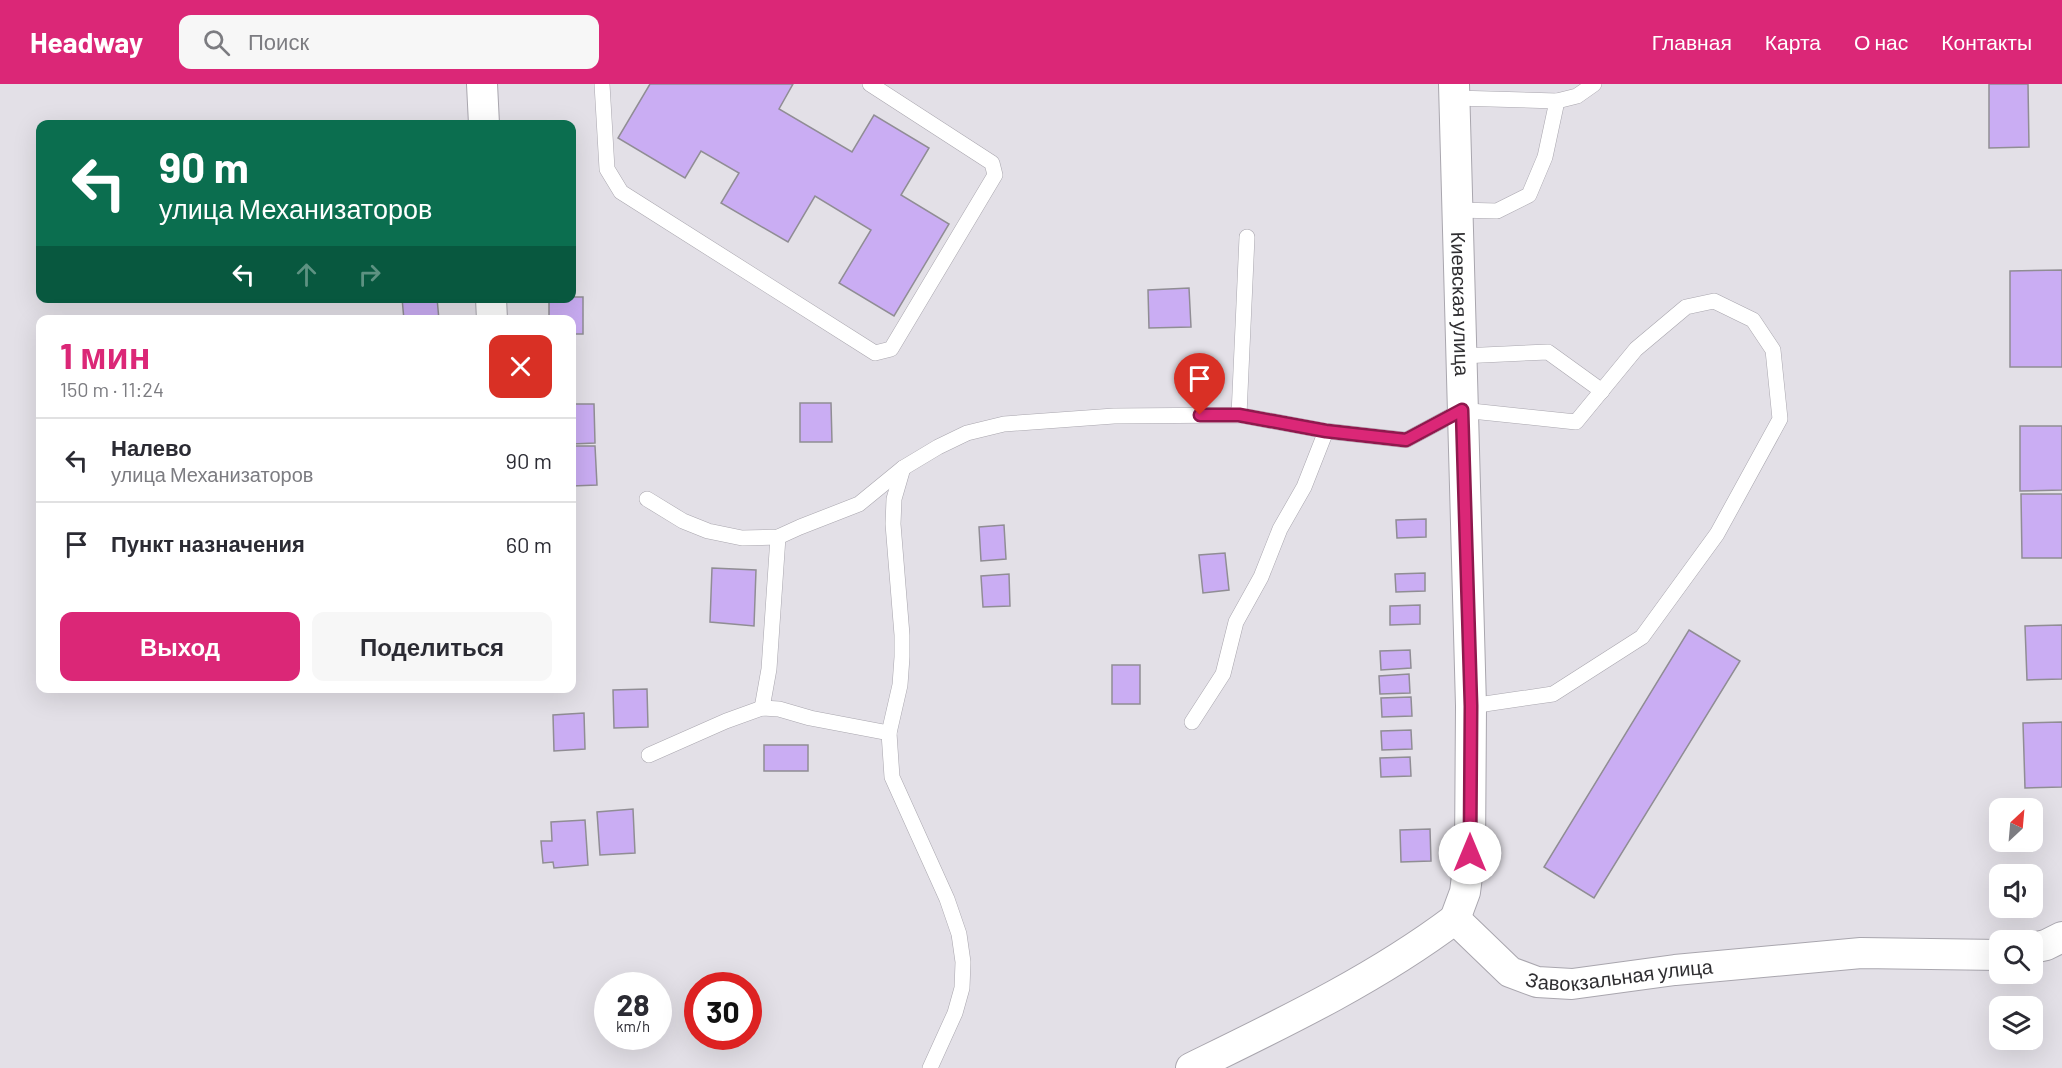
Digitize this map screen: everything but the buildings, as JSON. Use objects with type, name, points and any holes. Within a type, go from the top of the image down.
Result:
[{"type":"street","points":[[482,84],[484,120]]},
{"type":"street","name":"Киевская улица","points":[[1455,91],[1471,706],[1470,853],[1466,892],[1455,919]]},
{"type":"street","points":[[1191,1068],[1300,1015],[1427,940],[1455,919]]},
{"type":"street","name":"Завокзальная улица","points":[[1455,919],[1510,972],[1537,982],[1572,984],[1675,970],[1861,953],[1989,955]]},
{"type":"street","points":[[2043,946],[2062,937]]},
{"type":"lane","points":[[602,84],[607,169],[621,192],[875,353],[891,350],[995,175],[992,163],[870,84]]},
{"type":"lane","points":[[1455,91],[1557,101],[1577,96],[1594,84]]},
{"type":"lane","points":[[1458,210],[1497,211],[1528,195],[1545,157],[1557,101]]},
{"type":"lane","points":[[1239,415],[1247,237]]},
{"type":"lane","points":[[647,499],[683,521],[708,531],[742,538],[778,537],[800,526],[859,504],[903,468],[938,447],[967,433],[1004,424],[1114,416],[1239,415],[1326,431],[1406,440],[1462,410],[1576,422],[1636,348],[1686,307],[1714,302],[1753,320],[1773,350],[1780,419],[1717,534],[1642,637],[1553,694],[1471,706]]},
{"type":"lane","points":[[1461,356],[1548,352],[1602,391]]},
{"type":"lane","points":[[1192,722],[1223,674],[1236,622],[1261,577],[1280,529],[1304,487],[1326,431]]},
{"type":"lane","points":[[903,468],[894,499],[893,524],[902,657],[900,685],[889,733],[892,777],[947,899],[959,934],[963,962],[963,988],[955,1013],[930,1068]]},
{"type":"lane","points":[[762,708],[769,669],[778,537]]},
{"type":"lane","points":[[649,755],[726,721],[762,708],[779,709],[810,718],[889,733]]},
{"type":"route","points":[[1200,415],[1239,415],[1326,431],[1406,440],[1462,410],[1471,706],[1470,853]]}]
